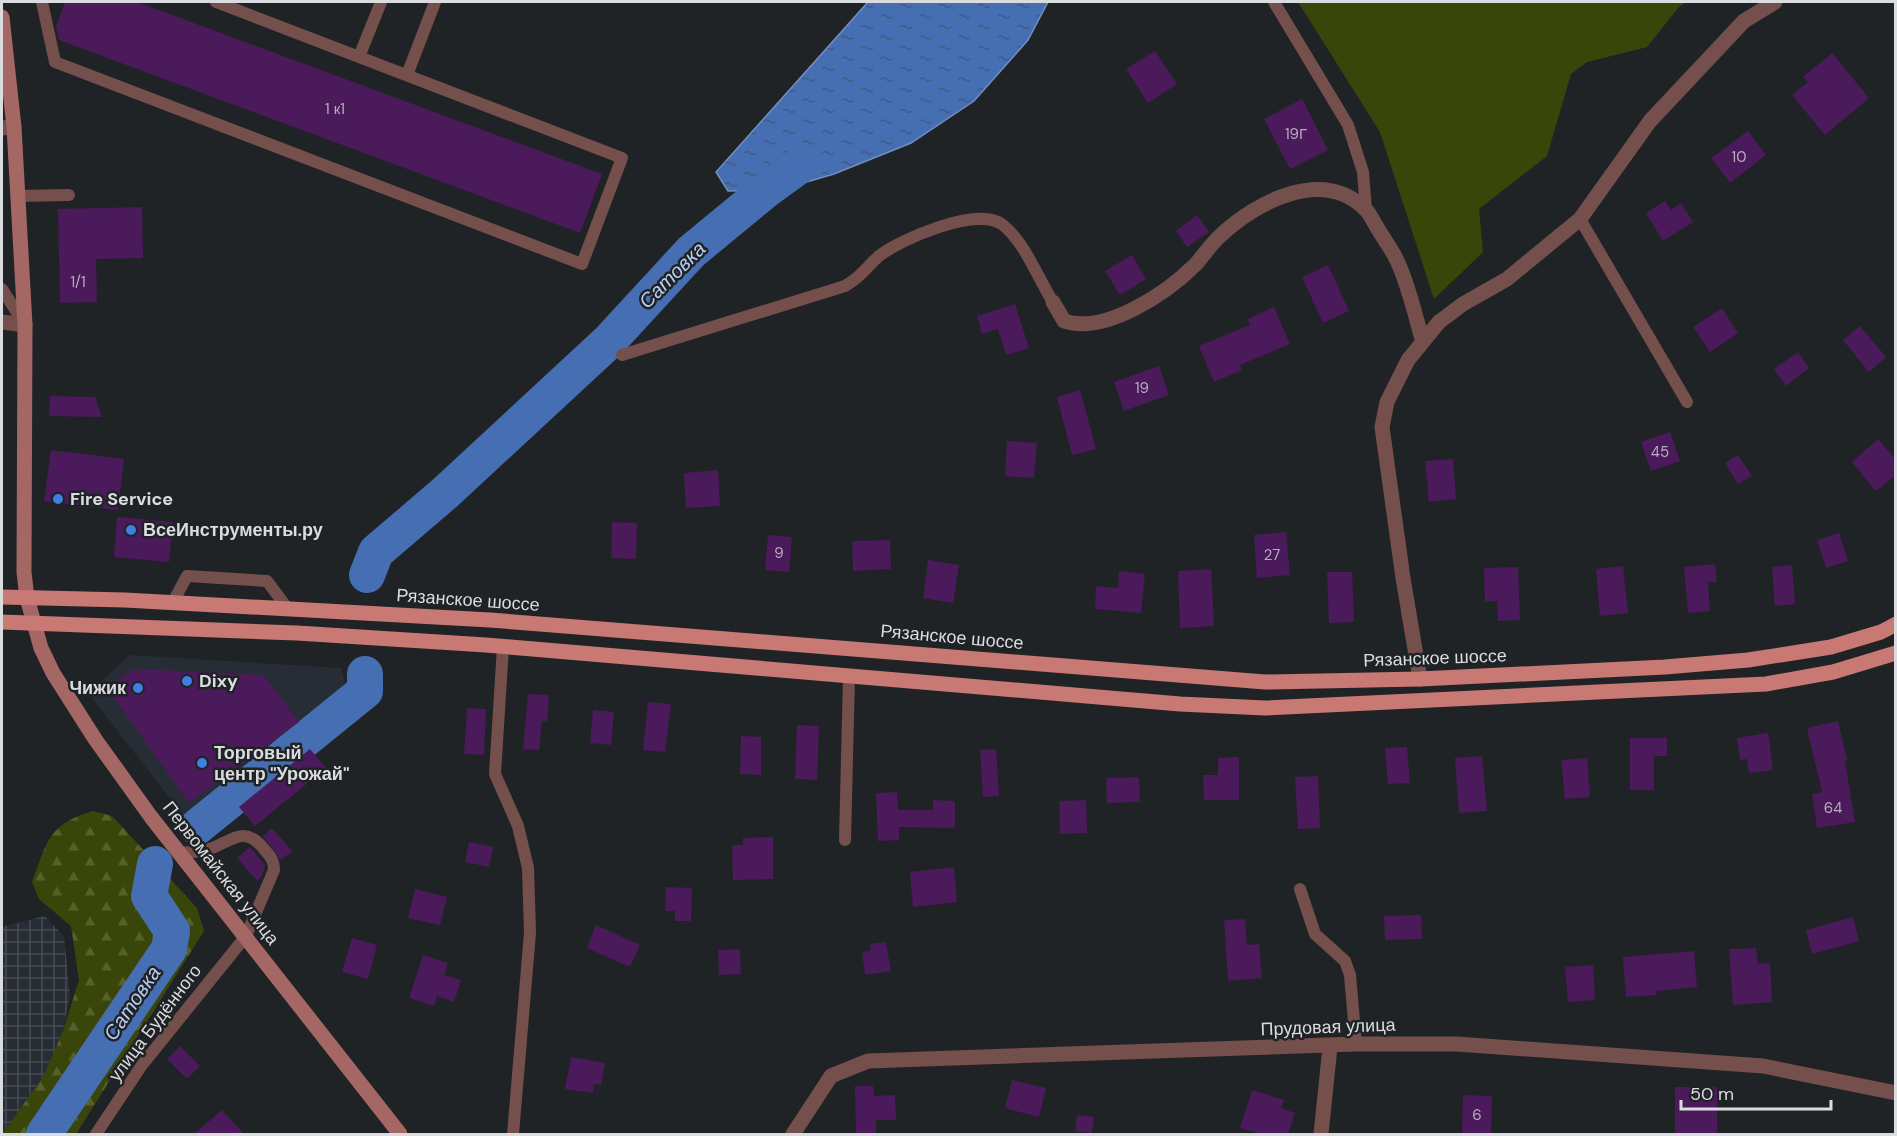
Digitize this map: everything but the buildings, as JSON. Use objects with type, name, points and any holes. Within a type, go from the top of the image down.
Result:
[{"type":"main road","name":"Первомайская улица","points":[[2,17],[8,128],[18,196],[25,325],[22,545],[27,598],[41,648],[59,682],[95,739],[400,1134]]},
{"type":"main road","name":"Рязанское шоссе","points":[[2,597],[173,602],[490,620],[1265,682],[1420,679],[1665,667],[1748,660],[1831,646],[1881,632],[1896,624]]},
{"type":"main road","points":[[2,622],[297,633],[503,647],[1180,704],[1265,708],[1766,684],[1833,672],[1896,653]]},
{"type":"street","points":[[1420,679],[1402,578],[1382,427],[1387,402],[1408,360],[1422,339],[1463,304],[1507,279],[1580,219],[1650,121],[1744,21],[1775,2]]},
{"type":"street","points":[[1053,302],[1064,321],[1077,326],[1115,317],[1147,302],[1179,279],[1220,236],[1244,217],[1286,194],[1310,189],[1328,190],[1345,196],[1366,210],[1398,264],[1422,339]]},
{"type":"street","points":[[2,322],[25,325]]},
{"type":"street","name":"Прудовая улица","points":[[793,1134],[831,1076],[868,1061],[1330,1047],[1356,1044],[1457,1044],[1763,1066],[1896,1093]]},
{"type":"street","points":[[1321,1134],[1330,1047]]},
{"type":"lane","points":[[42,2],[55,62],[582,264],[622,158],[216,2]]},
{"type":"lane","points":[[359,57],[381,2]]},
{"type":"lane","points":[[407,75],[435,2]]},
{"type":"lane","points":[[1274,2],[1348,125],[1363,172],[1366,210]]},
{"type":"lane","points":[[18,196],[69,195]]},
{"type":"lane","points":[[622,355],[845,286],[863,276],[880,256],[935,228],[979,218],[1001,222],[1013,234],[1053,302]]},
{"type":"lane","points":[[1580,219],[1687,402]]},
{"type":"lane","points":[[2,289],[25,325]]},
{"type":"lane","points":[[173,602],[187,576],[267,581],[288,609]]},
{"type":"lane","points":[[503,647],[495,774],[518,826],[528,868],[530,933],[513,1134]]},
{"type":"lane","points":[[845,840],[849,677]]},
{"type":"lane","name":"улица Будённого","points":[[96,1134],[142,1065],[246,936],[274,870],[274,861],[259,842],[244,835],[231,837],[206,850],[181,853]]},
{"type":"lane","points":[[1300,889],[1315,934],[1345,961],[1350,975],[1356,1044]]},
{"type":"shaded area","name":"Торговый центр \"Урожай\"","points":[[130,655],[341,668],[347,691],[189,823],[88,693]]},
{"type":"shaded area","points":[[45,916],[64,937],[70,996],[63,1031],[43,1077],[2,1134],[2,927]]},
{"type":"green space","points":[[1298,2],[1686,2],[1678,8],[1647,47],[1587,62],[1571,74],[1547,156],[1479,209],[1483,252],[1434,299],[1380,132]]},
{"type":"green space","points":[[93,811],[112,816],[197,908],[204,931],[76,1134],[2,1134],[43,1077],[63,1031],[79,980],[71,926],[39,899],[32,882],[51,836],[67,822]]},
{"type":"water","points":[[868,2],[1048,2],[1028,40],[974,101],[911,143],[834,174],[779,190],[728,191],[716,172]]},
{"type":"waterway","name":"Сатовка","points":[[367,575],[376,552],[445,493],[609,341],[691,252],[765,191],[805,162]]},
{"type":"waterway","name":"Сатовка","points":[[197,827],[365,691],[365,674]]},
{"type":"waterway","name":"Сатовка","points":[[44,1134],[169,949],[172,931],[149,896],[155,864]]},
{"type":"place","name":"Fire Service","points":[[58,499]]},
{"type":"place","name":"ВсеИнструменты.ру","points":[[131,530]]},
{"type":"place","name":"Dixy","points":[[187,681]]},
{"type":"place","name":"Чижик","points":[[138,688]]},
{"type":"place","name":"Торговый центр \"Урожай\"","points":[[202,763]]}]
